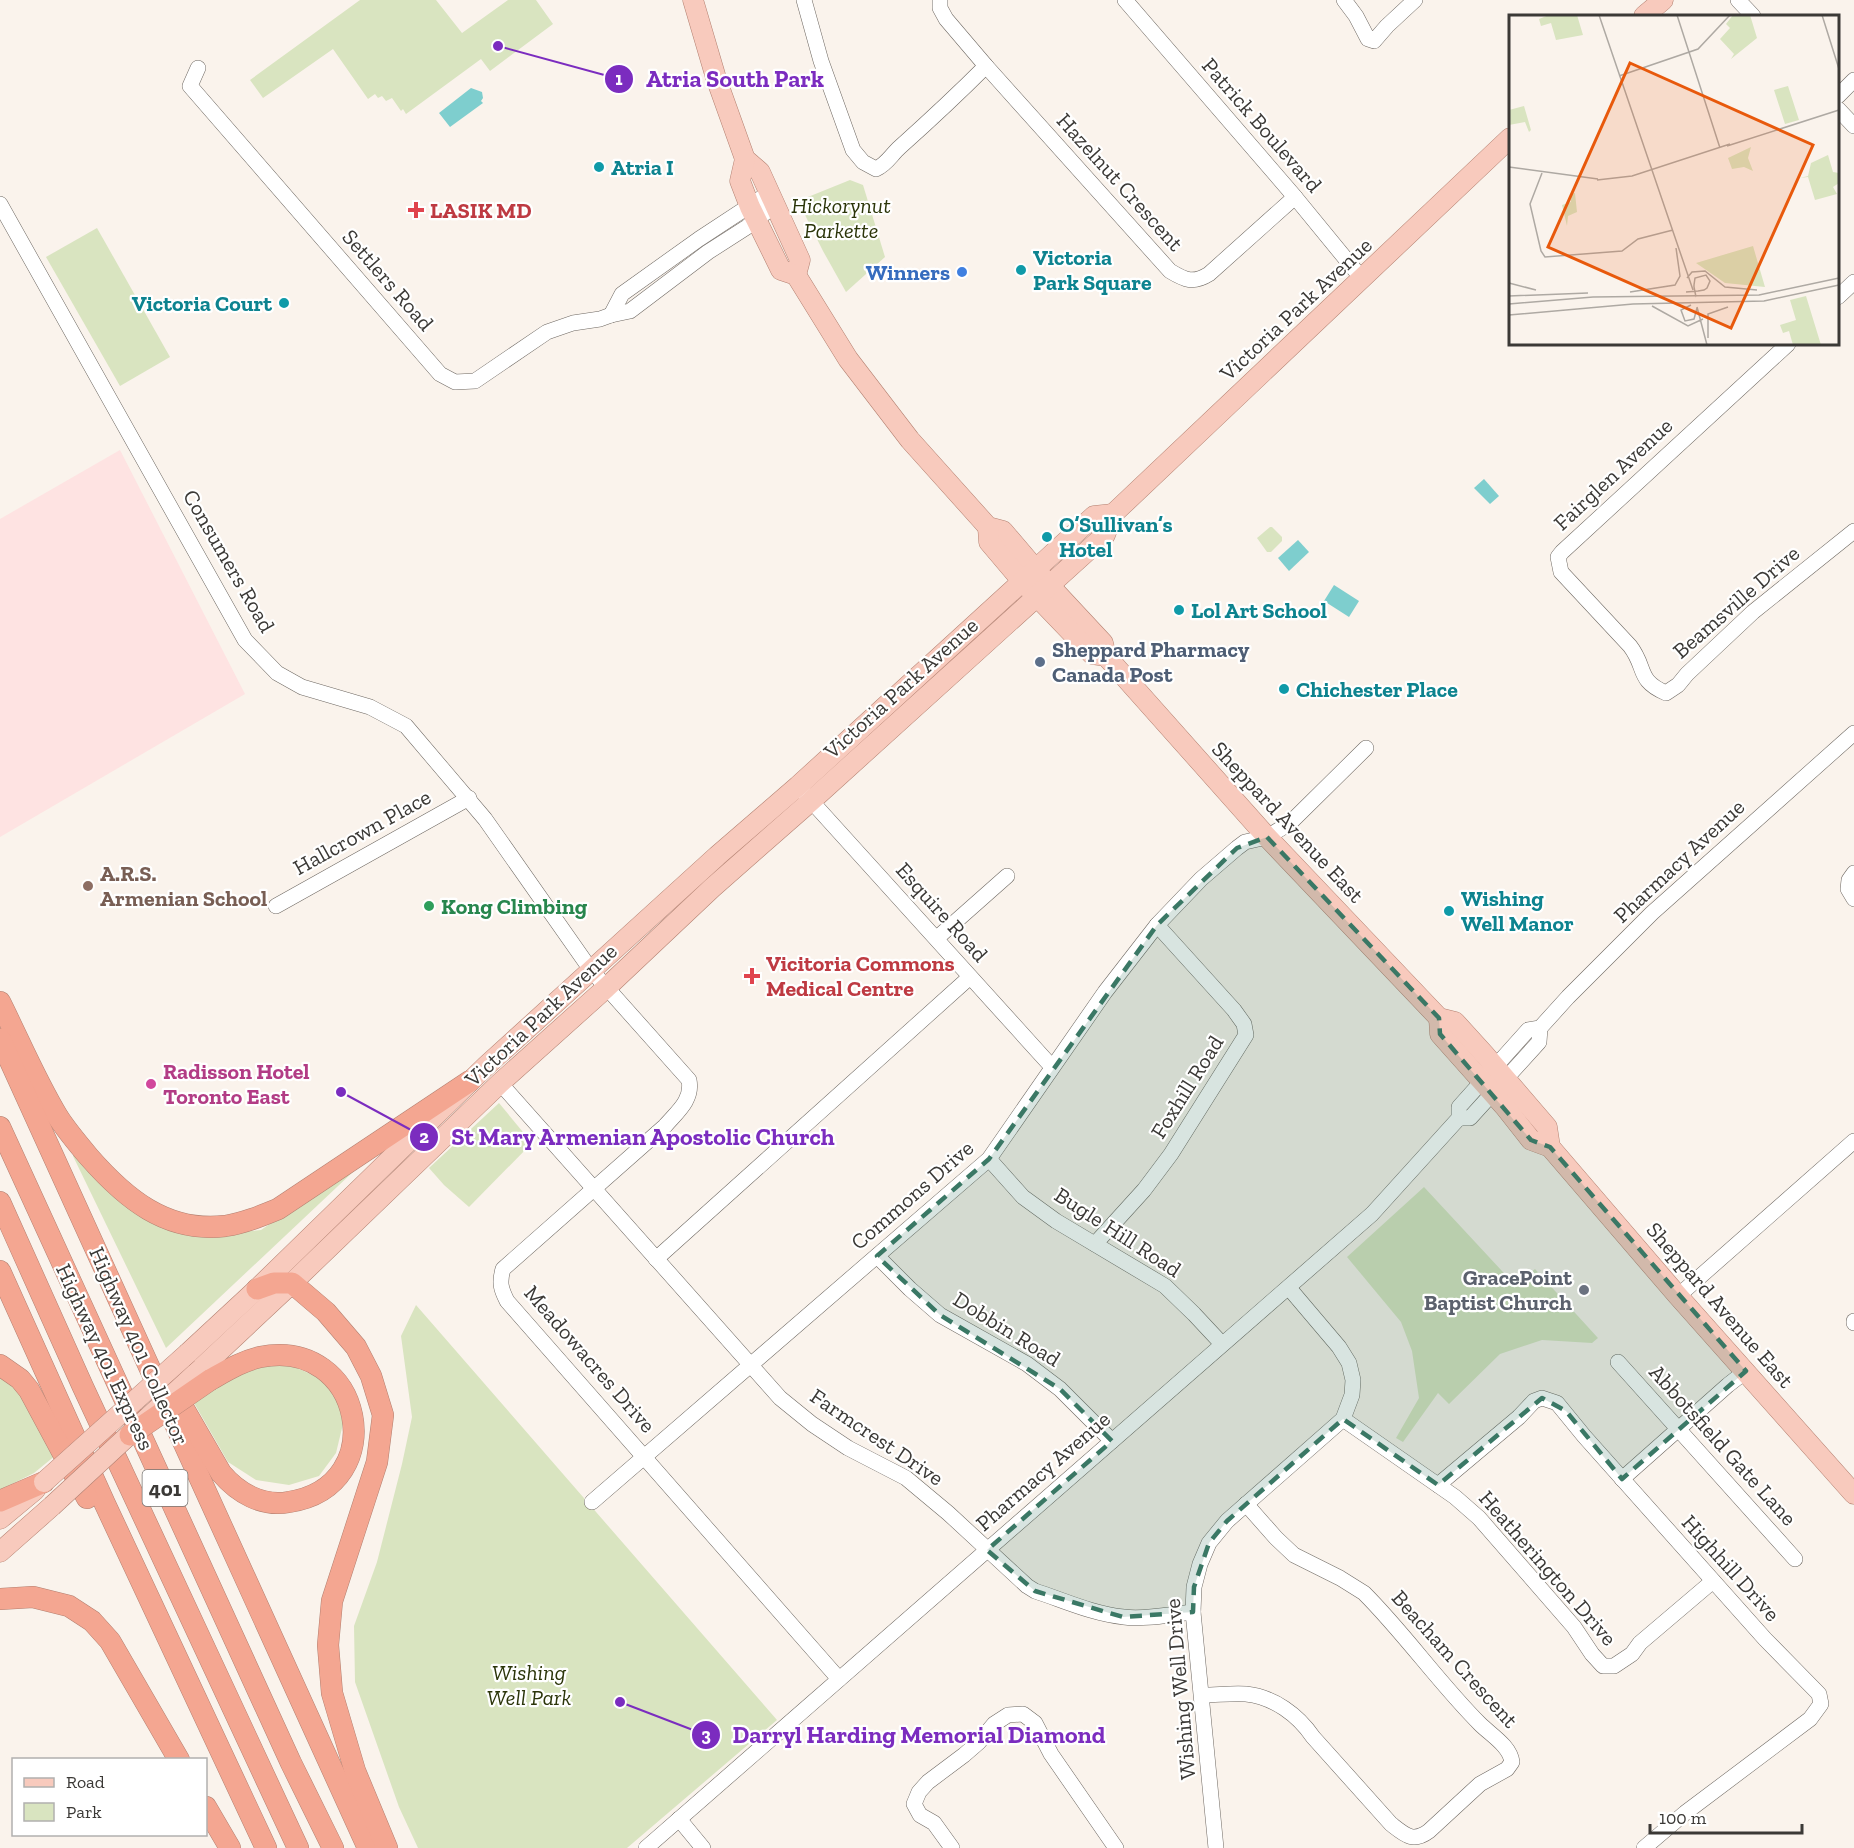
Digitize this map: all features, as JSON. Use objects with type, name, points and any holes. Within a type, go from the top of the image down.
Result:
[{"type":"highway","points":[[0,1002],[51,1106],[77,1143],[112,1183],[152,1213],[174,1221],[200,1226],[225,1226],[278,1209],[471,1081]]},
{"type":"highway","name":"Highway 401 Collector","points":[[0,1040],[368,1848]]},
{"type":"highway","name":"Highway 401 Express","points":[[0,1127],[286,1752],[333,1848]]},
{"type":"highway","name":"Highway 401 Express","points":[[0,1202],[83,1388],[298,1848]]},
{"type":"highway","points":[[95,1248],[193,1427],[212,1460],[229,1483],[250,1498],[285,1503],[300,1501],[321,1491],[340,1472],[350,1455],[354,1427],[346,1396],[340,1386],[323,1369],[299,1358],[272,1355],[202,1377],[130,1435]]},
{"type":"highway","name":"401","points":[[0,1272],[266,1848]]},
{"type":"highway","points":[[257,1289],[274,1283],[292,1283],[326,1312],[356,1347],[371,1376],[383,1415],[377,1462],[332,1601],[328,1645],[332,1693],[355,1771],[387,1848]]},
{"type":"highway","points":[[0,1365],[20,1379],[36,1401],[217,1745]]},
{"type":"highway","points":[[0,1501],[44,1482]]},
{"type":"highway","points":[[0,1599],[33,1598],[69,1606],[92,1621],[110,1641],[178,1758]]},
{"type":"highway","points":[[207,1809],[230,1848]]},
{"type":"main road","name":"Sheppard Avenue East","points":[[693,0],[716,78],[745,159],[760,172],[800,260],[796,275]]},
{"type":"main road","points":[[1645,15],[1663,0]]},
{"type":"main road","name":"Victoria Park Avenue","points":[[202,1377],[292,1283],[500,1083],[606,988],[712,888],[1105,534],[1113,514],[1363,280],[1509,139]]},
{"type":"main road","name":"Sheppard Avenue East","points":[[745,159],[740,181],[753,214],[782,270],[796,275],[848,359],[904,432],[988,527],[1003,531],[1029,574],[1092,654],[1106,657],[1267,837],[1439,1018],[1440,1034],[1494,1080],[1531,1140],[1550,1147],[1678,1296],[1854,1494]]},
{"type":"main road","name":"Victoria Park Avenue","points":[[0,1519],[188,1353],[471,1081],[1029,574],[1094,516],[1113,514]]},
{"type":"main road","points":[[0,1552],[130,1435]]},
{"type":"street","points":[[804,0],[821,61],[853,150],[863,162],[876,169],[886,163],[896,150],[942,110],[986,66]]},
{"type":"street","name":"Hazelnut Crescent","points":[[940,0],[940,8],[946,18],[986,66],[1170,271],[1183,279],[1200,280],[1209,274],[1295,198]]},
{"type":"street","name":"Patrick Boulevard","points":[[1125,0],[1363,280]]},
{"type":"street","points":[[1344,0],[1356,16],[1368,39],[1374,42],[1387,26],[1415,0]]},
{"type":"street","points":[[1738,0],[1752,15]]},
{"type":"street","name":"Settlers Road","points":[[198,68],[190,86],[440,374],[454,382],[475,381],[547,332],[573,323],[610,315],[622,294],[699,239],[753,214],[771,200]]},
{"type":"street","points":[[1839,95],[1854,80]]},
{"type":"street","points":[[1839,110],[1854,126]]},
{"type":"street","name":"Consumers Road","points":[[0,204],[245,640],[277,673],[302,687],[370,706],[406,726],[469,798],[591,970]]},
{"type":"street","points":[[1839,296],[1854,282]]},
{"type":"street","name":"Fairglen Avenue","points":[[1647,681],[1637,656],[1561,572],[1558,557],[1787,345]]},
{"type":"street","name":"Beamsville Drive","points":[[1647,681],[1654,688],[1666,693],[1670,691],[1753,612],[1854,531]]},
{"type":"street","name":"Pharmacy Avenue","points":[[646,1848],[1372,1214],[1459,1118],[1470,1118],[1494,1080],[1539,1042],[1540,1028],[1652,913],[1854,733]]},
{"type":"street","points":[[1267,837],[1293,821],[1366,748]]},
{"type":"street","name":"Esquire Road","points":[[798,786],[1052,1067]]},
{"type":"street","name":"Hallcrown Place","points":[[276,906],[469,798]]},
{"type":"street","name":"Commons Drive","points":[[592,1502],[989,1159],[1105,992],[1157,925],[1201,879],[1237,848],[1245,842],[1267,837]]},
{"type":"street","points":[[1854,873],[1849,880],[1848,889],[1854,899]]},
{"type":"street","points":[[937,938],[1007,876]]},
{"type":"street","name":"Foxhill Road","points":[[1095,1244],[1144,1190],[1171,1154],[1246,1035],[1244,1024],[1234,1010],[1157,925]]},
{"type":"street","name":"Meadowacres Drive","points":[[591,970],[689,1080],[690,1089],[685,1104],[665,1126],[503,1269],[501,1287],[507,1301],[839,1679]]},
{"type":"street","points":[[656,1259],[970,977]]},
{"type":"street","name":"Farmcrest Drive","points":[[500,1083],[780,1398],[812,1424],[848,1448],[906,1478],[1035,1591],[1101,1613],[1133,1618],[1193,1612]]},
{"type":"street","points":[[1678,1296],[1854,1141]]},
{"type":"street","name":"Bugle Hill Road","points":[[989,1159],[1023,1197],[1056,1221],[1165,1286],[1222,1344]]},
{"type":"street","name":"Dobbin Road","points":[[878,1256],[910,1289],[940,1315],[1027,1364],[1060,1389],[1112,1441]]},
{"type":"street","name":"Wishing Well Drive","points":[[1216,1848],[1203,1695],[1193,1612],[1194,1587],[1200,1563],[1209,1543],[1227,1521],[1342,1419],[1352,1395],[1353,1380],[1349,1363],[1339,1347],[1289,1288]]},
{"type":"street","name":"Abbotsfield Gate Lane","points":[[1617,1362],[1795,1559]]},
{"type":"street","points":[[1622,1479],[1746,1371]]},
{"type":"street","name":"Highhill Drive","points":[[1438,1485],[1519,1417],[1533,1401],[1542,1398],[1557,1403],[1765,1640],[1819,1694],[1821,1704],[1810,1719],[1685,1813],[1644,1848]]},
{"type":"street","name":"Heatherington Drive","points":[[1342,1419],[1455,1497],[1479,1518],[1574,1627],[1592,1654],[1604,1666],[1614,1666],[1632,1654],[1640,1643],[1713,1581]]},
{"type":"street","name":"Beacham Crescent","points":[[1203,1695],[1246,1694],[1282,1707],[1305,1725],[1313,1737],[1391,1824],[1414,1838],[1429,1832],[1480,1784],[1507,1769],[1512,1762],[1507,1749],[1479,1723],[1364,1593],[1294,1555],[1246,1504]]},
{"type":"street","points":[[952,1848],[934,1823],[920,1815],[914,1804],[915,1799],[927,1782],[964,1755],[994,1724],[1008,1715],[1023,1714],[1035,1723],[1051,1754],[1116,1848]]},
{"type":"street","points":[[679,1819],[703,1848]]},
{"type":"highlighted area","points":[[1267,837],[1439,1018],[1440,1034],[1531,1140],[1550,1147],[1746,1371],[1622,1479],[1566,1411],[1542,1398],[1438,1485],[1343,1419],[1227,1521],[1209,1543],[1194,1587],[1193,1612],[1123,1617],[1035,1591],[987,1550],[1112,1441],[1060,1389],[940,1315],[877,1256],[989,1159],[1157,925],[1237,848]]},
{"type":"shaded area","points":[[120,450],[245,694],[0,837],[0,519]]},
{"type":"green space","points":[[360,0],[436,0],[462,33],[508,0],[536,0],[553,24],[490,71],[481,59],[406,114],[392,98],[386,101],[382,96],[378,98],[375,94],[368,99],[333,49],[263,98],[250,80]]},
{"type":"green space","name":"Hickorynut Parkette","points":[[850,180],[863,185],[885,257],[846,292],[798,201]]},
{"type":"green space","points":[[97,228],[170,357],[120,386],[46,257]]},
{"type":"green space","points":[[1270,527],[1282,537],[1282,541],[1271,552],[1267,552],[1257,538]]},
{"type":"green space","points":[[499,1103],[532,1143],[469,1207],[429,1168]]},
{"type":"green space","points":[[77,1149],[121,1201],[224,1234],[261,1230],[372,1154],[166,1348],[73,1156]]},
{"type":"green space","points":[[1424,1187],[1515,1285],[1535,1269],[1598,1338],[1592,1343],[1542,1340],[1500,1354],[1449,1404],[1438,1393],[1403,1442],[1396,1438],[1419,1398],[1412,1351],[1401,1322],[1347,1257]]},
{"type":"green space","name":"Wishing Well Park","points":[[416,1305],[777,1720],[627,1848],[418,1848],[399,1807],[355,1682],[354,1626],[377,1562],[412,1417],[401,1336]]},
{"type":"green space","points":[[281,1360],[335,1386],[343,1424],[336,1453],[319,1476],[289,1485],[256,1480],[228,1462],[194,1403],[241,1368]]},
{"type":"green space","points":[[0,1374],[17,1388],[56,1455],[34,1473],[0,1490]]},
{"type":"water","points":[[471,88],[482,92],[481,101],[483,103],[450,127],[439,113]]},
{"type":"water","points":[[1484,479],[1499,496],[1490,504],[1474,488]]},
{"type":"water","points":[[1298,540],[1309,552],[1289,571],[1278,558]]},
{"type":"water","points":[[1334,585],[1359,601],[1349,617],[1324,601]]},
{"type":"place","name":"Atria South Park","points":[[498,46]]},
{"type":"place","name":"Atria I","points":[[599,167]]},
{"type":"place","name":"LASIK MD","points":[[416,210]]},
{"type":"place","name":"Victoria Park Square","points":[[1021,270]]},
{"type":"place","name":"Winners","points":[[962,272]]},
{"type":"place","name":"Victoria Court","points":[[284,303]]},
{"type":"place","name":"O’Sullivan’s Hotel","points":[[1047,537]]},
{"type":"place","name":"Lol Art School","points":[[1179,610]]},
{"type":"place","name":"Sheppard Pharmacy Canada Post","points":[[1040,662]]},
{"type":"place","name":"Chichester Place","points":[[1284,689]]},
{"type":"place","name":"A.R.S. Armenian School","points":[[88,886]]},
{"type":"place","name":"Kong Climbing","points":[[429,906]]},
{"type":"place","name":"Wishing Well Manor","points":[[1449,911]]},
{"type":"place","name":"Vicitoria Commons Medical Centre","points":[[752,976]]},
{"type":"place","name":"Radisson Hotel Toronto East","points":[[151,1084]]},
{"type":"place","name":"St Mary Armenian Apostolic Church","points":[[341,1092]]},
{"type":"place","name":"GracePoint Baptist Church","points":[[1584,1290]]},
{"type":"place","name":"Darryl Harding Memorial Diamond","points":[[620,1702]]}]
